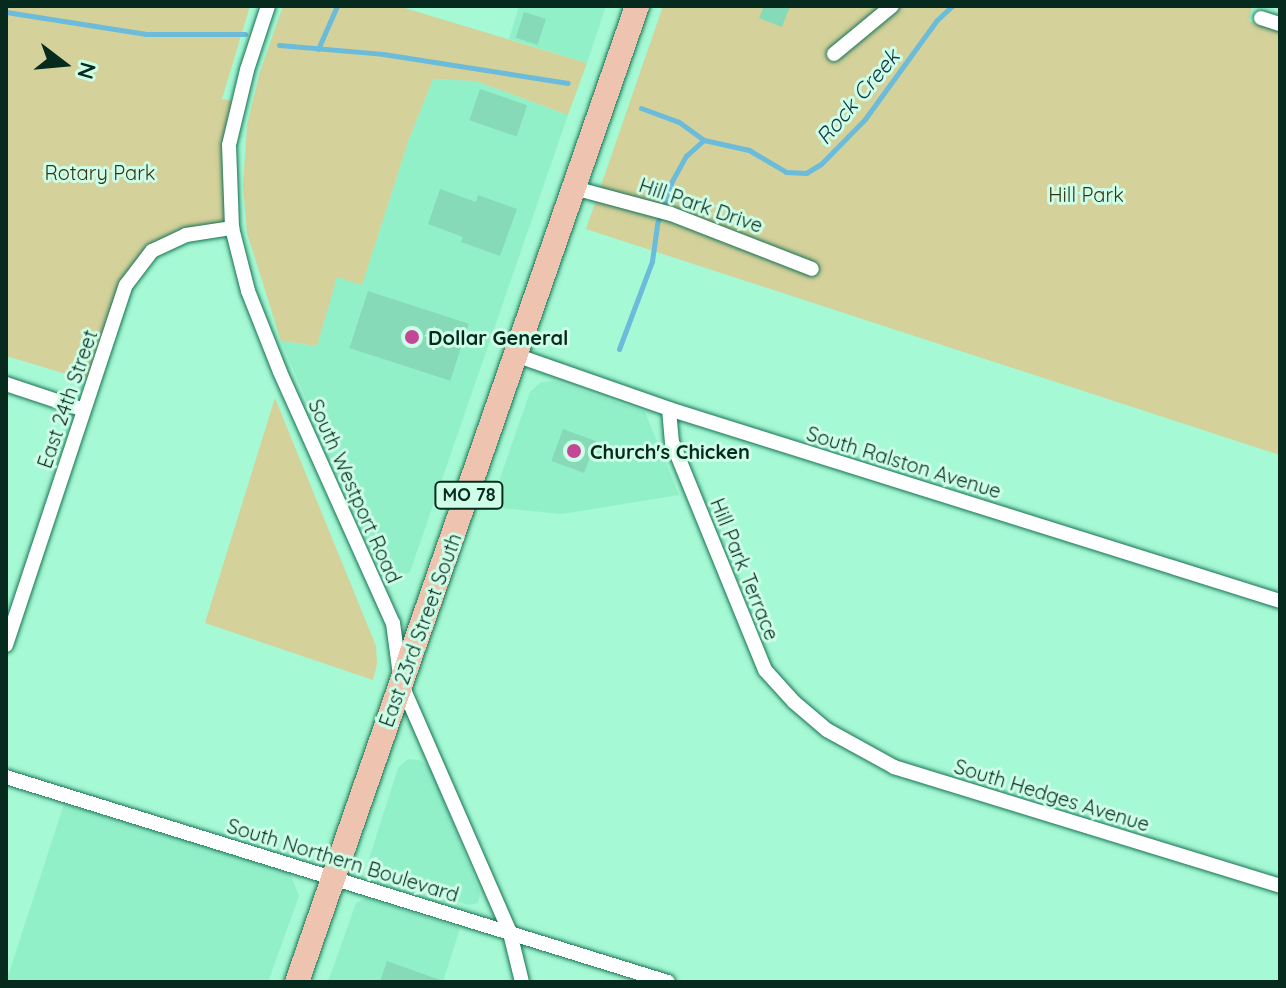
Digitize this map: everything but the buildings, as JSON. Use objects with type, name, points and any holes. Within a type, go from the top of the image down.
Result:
[{"type":"main road","name":"East 23rd Street South","points":[[297,982],[518,356],[637,6]]},
{"type":"street","name":"South Westport Road","points":[[268,6],[247,70],[229,145],[232,228],[248,291],[280,372],[393,623],[401,683],[510,933],[522,982]]},
{"type":"street","points":[[834,54],[892,6]]},
{"type":"street","points":[[1261,18],[1280,24]]},
{"type":"street","name":"Hill Park Drive","points":[[574,188],[654,208],[812,269]]},
{"type":"street","name":"East 24th Street","points":[[6,645],[126,285],[152,251],[186,235],[232,228]]},
{"type":"street","name":"South Ralston Avenue","points":[[518,356],[669,409],[1280,601]]},
{"type":"street","points":[[6,384],[84,410]]},
{"type":"street","name":"Hill Park Terrace","points":[[669,409],[672,442],[765,670],[820,724]]},
{"type":"street","name":"South Hedges Avenue","points":[[820,724],[894,767],[1280,886]]},
{"type":"street","name":"South Northern Boulevard","points":[[6,777],[668,982]]},
{"type":"shaded area","points":[[519,6],[606,6],[587,63],[509,39]]},
{"type":"shaded area","points":[[433,79],[476,81],[568,115],[410,572],[392,580],[380,570],[281,341],[317,346],[337,276],[362,284],[409,139]]},
{"type":"shaded area","points":[[554,381],[645,412],[679,495],[562,514],[490,507],[530,392],[541,382]]},
{"type":"shaded area","points":[[408,759],[420,760],[431,769],[480,893],[478,903],[468,905],[373,873],[367,865],[398,768]]},
{"type":"shaded area","points":[[64,804],[290,873],[299,896],[268,982],[18,982],[7,979]]},
{"type":"shaded area","points":[[366,898],[460,928],[443,982],[328,982],[356,903]]},
{"type":"green space","name":"Rotary Park","points":[[6,6],[250,6],[222,99],[239,102],[229,145],[232,228],[152,251],[126,285],[93,382],[6,356]]},
{"type":"green space","points":[[283,6],[398,6],[587,63],[568,115],[476,81],[433,79],[409,139],[362,285],[337,277],[317,346],[281,341],[247,233],[243,185],[247,125],[260,72]]},
{"type":"green space","name":"Hill Park","points":[[663,6],[1252,6],[1249,21],[1280,32],[1280,455],[586,229]]},
{"type":"green space","points":[[275,398],[376,646],[377,664],[373,680],[205,623]]},
{"type":"waterway","points":[[318,49],[337,6]]},
{"type":"waterway","name":"Rock Creek","points":[[641,108],[679,122],[704,140],[749,150],[786,172],[806,173],[821,164],[865,119],[937,20],[952,6]]},
{"type":"waterway","name":"Rock Creek","points":[[6,12],[146,34],[245,34]]},
{"type":"waterway","name":"Rock Creek","points":[[279,45],[383,54],[568,83]]},
{"type":"waterway","points":[[619,349],[652,261],[657,224],[672,181],[686,156],[704,140]]},
{"type":"place","name":"Dollar General","points":[[412,337]]},
{"type":"place","name":"Church's Chicken","points":[[574,451]]}]
